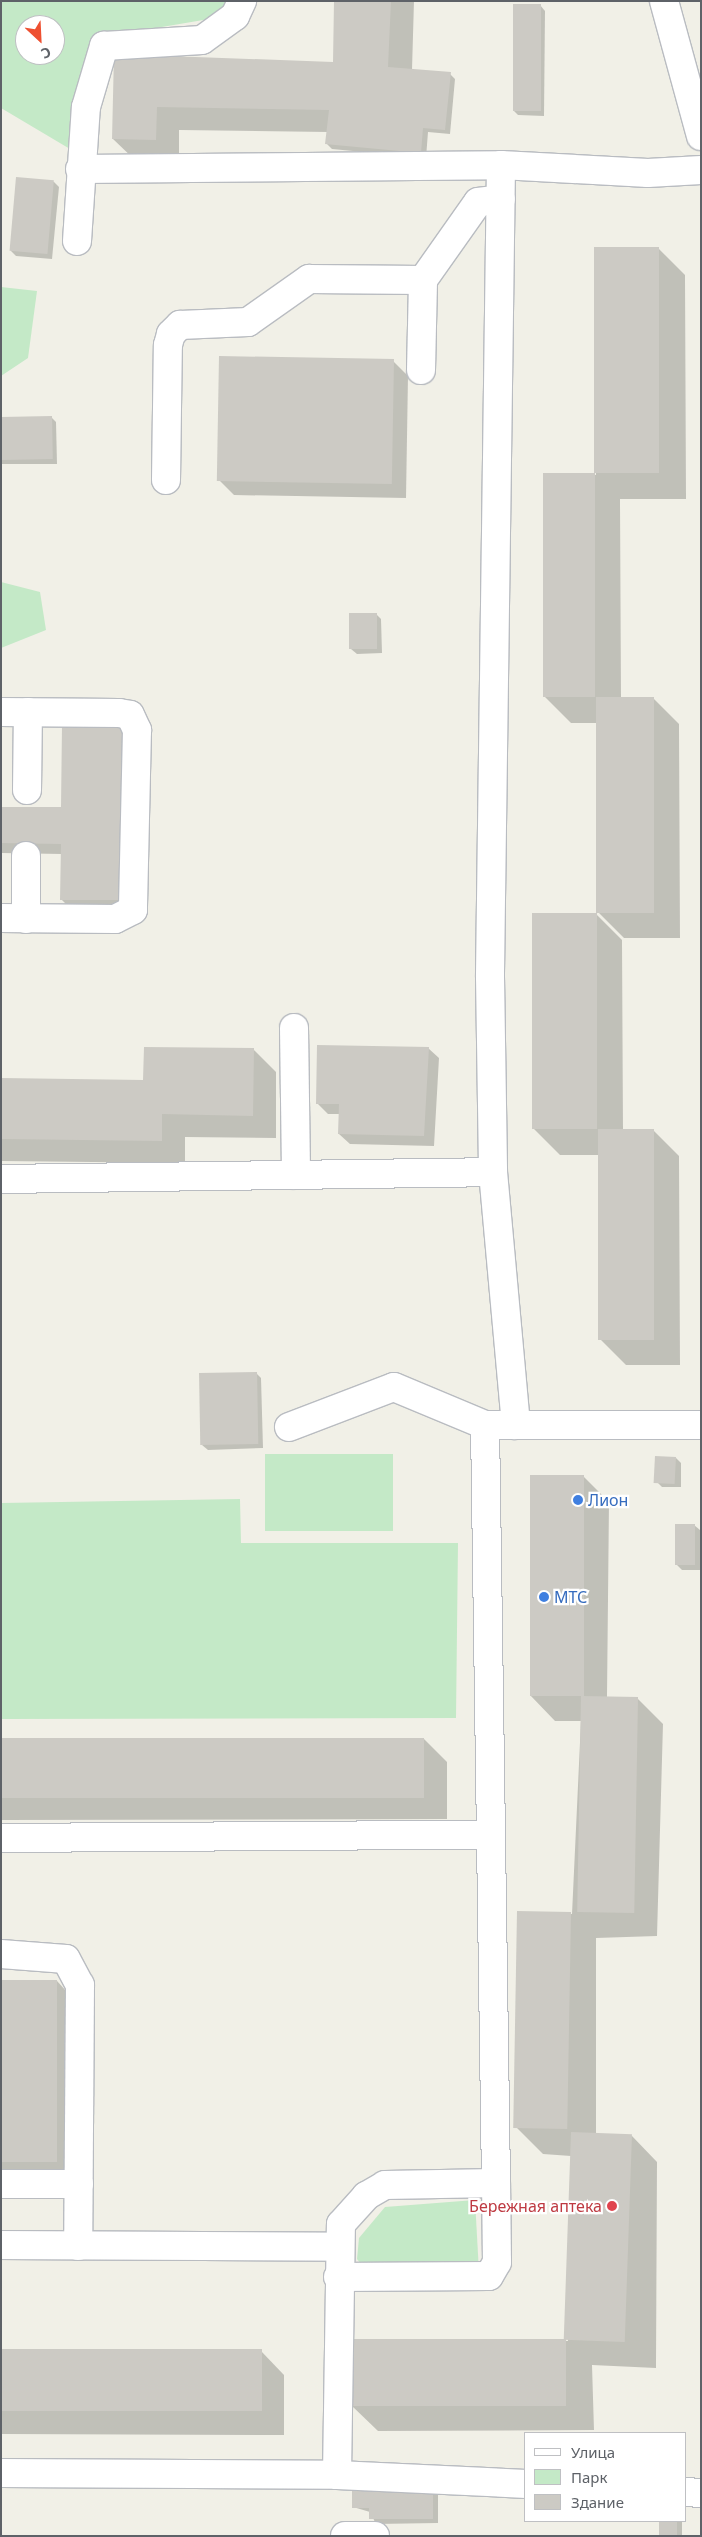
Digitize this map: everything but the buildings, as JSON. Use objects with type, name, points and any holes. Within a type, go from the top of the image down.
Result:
[{"type":"lane","points":[[77,241],[80,169],[86,107],[104,46],[202,40],[235,16],[242,1]]},
{"type":"lane","points":[[664,1],[701,136]]},
{"type":"lane","points":[[80,169],[501,165],[648,173],[701,170]]},
{"type":"lane","points":[[501,165],[490,977],[493,1172],[516,1425]]},
{"type":"lane","points":[[421,370],[423,280],[478,202],[501,199]]},
{"type":"lane","points":[[166,480],[168,345],[171,334],[180,325],[248,322],[310,279],[423,280]]},
{"type":"lane","points":[[26,856],[13,918],[115,919],[133,910],[137,730],[130,715],[14,712],[27,790]]},
{"type":"lane","points":[[294,1028],[296,1175]]},
{"type":"lane","points":[[1,1179],[493,1172]]},
{"type":"lane","points":[[289,1427],[394,1387],[485,1425],[701,1425]]},
{"type":"lane","points":[[338,2278],[489,2276],[497,2262],[485,1425]]},
{"type":"lane","points":[[1,1838],[491,1835]]},
{"type":"lane","points":[[1,1954],[47,1955],[66,1959],[76,1972],[80,1985],[78,2246]]},
{"type":"lane","points":[[337,2475],[338,2247],[341,2224],[350,2212],[385,2185],[496,2183]]},
{"type":"lane","points":[[1,2184],[79,2184]]},
{"type":"lane","points":[[1,2245],[338,2247]]},
{"type":"lane","points":[[1,2472],[337,2475],[524,2484]]},
{"type":"lane","points":[[687,2492],[701,2493]]},
{"type":"lane","points":[[345,2536],[375,2536]]},
{"type":"green space","points":[[1,1],[228,1],[215,18],[97,38],[70,149],[1,108]]},
{"type":"green space","points":[[1,287],[37,291],[28,358],[1,376]]},
{"type":"green space","points":[[1,582],[40,592],[46,630],[1,648]]},
{"type":"green space","points":[[265,1454],[393,1454],[393,1531],[265,1531]]},
{"type":"green space","points":[[240,1499],[241,1543],[458,1543],[456,1718],[1,1719],[1,1503]]},
{"type":"green space","points":[[475,2200],[479,2272],[367,2272],[357,2259],[359,2238],[385,2207]]},
{"type":"place","name":"Лион","points":[[578,1500]]},
{"type":"place","name":"МТС","points":[[544,1597]]},
{"type":"place","name":"Бережная аптека","points":[[612,2206]]}]
